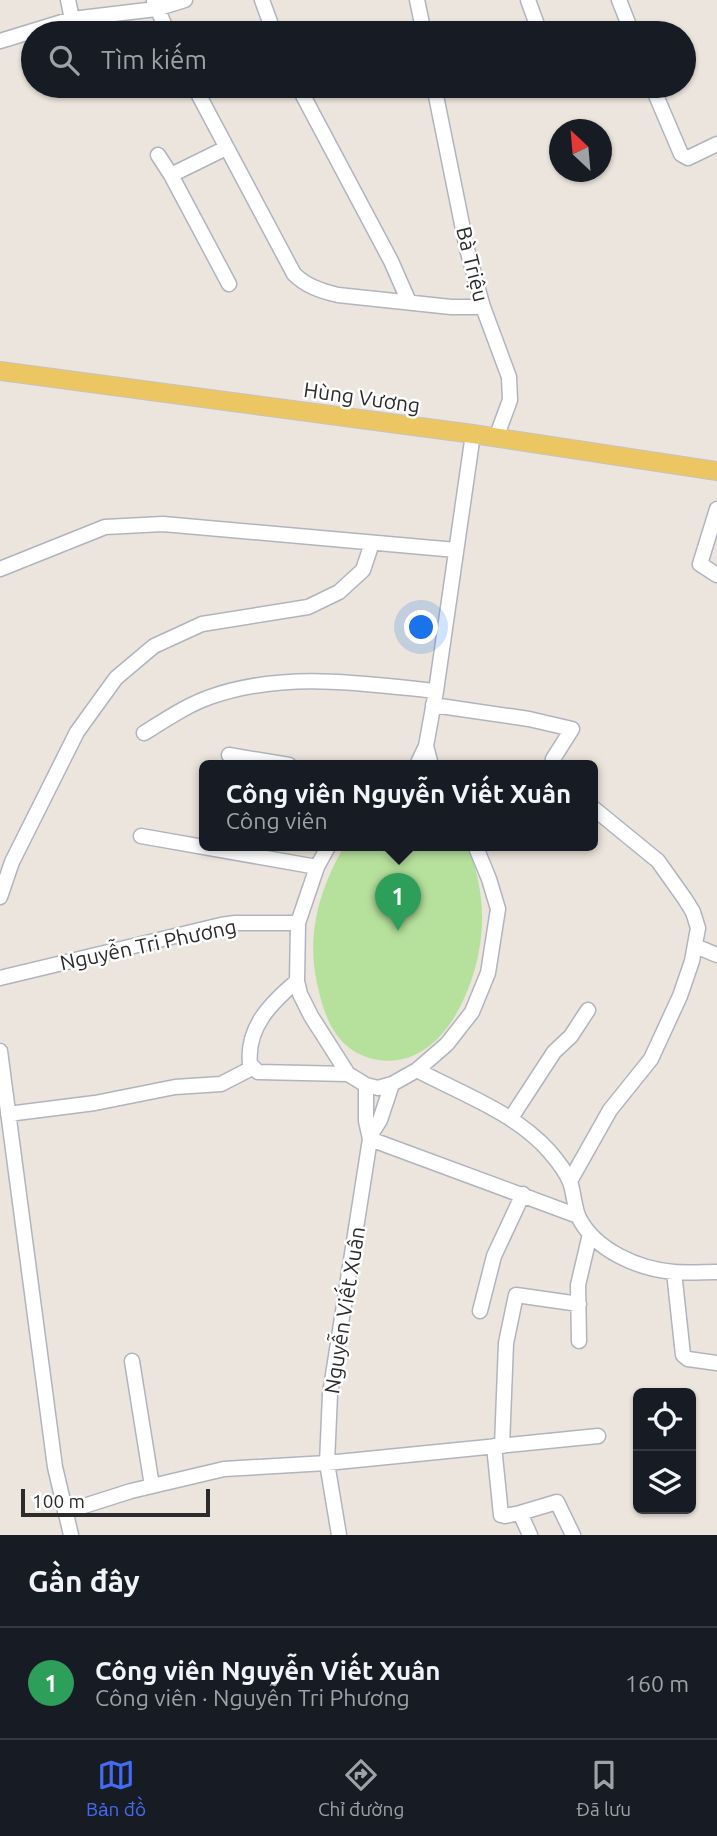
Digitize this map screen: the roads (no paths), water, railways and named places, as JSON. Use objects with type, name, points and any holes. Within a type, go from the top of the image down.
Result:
[{"type":"main road","name":"Hùng Vương","points":[[0,371],[473,434],[717,471]]},
{"type":"street","points":[[68,0],[72,19]]},
{"type":"street","points":[[65,21],[185,0]]},
{"type":"street","points":[[262,0],[270,21]]},
{"type":"street","points":[[417,0],[421,21]]},
{"type":"street","points":[[528,0],[536,21]]},
{"type":"street","points":[[619,0],[627,21]]},
{"type":"street","points":[[155,4],[163,21]]},
{"type":"street","points":[[0,41],[21,35]]},
{"type":"street","points":[[200,98],[289,266],[300,280],[338,295],[450,307],[483,307]]},
{"type":"street","points":[[304,98],[391,261],[409,302]]},
{"type":"street","name":"Bà Triệu","points":[[436,98],[467,249],[483,307],[509,377],[510,400],[496,438]]},
{"type":"street","points":[[657,98],[681,154],[688,158],[717,144]]},
{"type":"street","points":[[171,175],[226,148]]},
{"type":"street","points":[[158,155],[229,284]]},
{"type":"street","points":[[419,760],[426,746],[434,698],[473,434]]},
{"type":"street","points":[[717,509],[700,564],[717,575]]},
{"type":"street","points":[[0,569],[105,527],[163,524],[456,550]]},
{"type":"street","points":[[0,897],[12,862],[77,732],[116,678],[154,646],[202,624],[308,607],[339,592],[363,570],[372,542]]},
{"type":"street","points":[[144,733],[198,702],[248,686],[298,680],[332,680],[434,698],[572,729],[552,760]]},
{"type":"street","points":[[426,746],[430,760]]},
{"type":"street","points":[[229,755],[259,760]]},
{"type":"street","points":[[570,1181],[610,1110],[651,1059],[680,996],[695,946],[697,922],[671,877],[644,848],[598,812]]},
{"type":"street","points":[[141,836],[199,846]]},
{"type":"street","points":[[226,851],[317,867]]},
{"type":"street","points":[[325,851],[298,923],[297,981],[311,1016],[348,1074],[366,1085],[378,1088],[392,1084],[417,1070],[447,1044],[472,1012],[488,973],[498,909],[478,851]]},
{"type":"street","name":"Nguyễn Tri Phương","points":[[0,978],[220,925],[298,923]]},
{"type":"street","points":[[695,946],[717,955]]},
{"type":"street","points":[[252,1068],[250,1050],[262,1014],[297,981]]},
{"type":"street","points":[[511,1118],[554,1052],[571,1036],[588,1010]]},
{"type":"street","points":[[0,1051],[55,1467],[71,1535]]},
{"type":"street","points":[[8,1114],[95,1103],[175,1087],[221,1083],[252,1068],[267,1072],[348,1074]]},
{"type":"street","points":[[417,1070],[511,1118],[551,1153],[570,1181],[578,1216],[590,1234],[602,1245],[630,1261],[674,1272],[717,1272]]},
{"type":"street","points":[[392,1084],[377,1127],[370,1138],[578,1216]]},
{"type":"street","name":"Nguyễn Viết Xuân","points":[[339,1535],[327,1463],[330,1394],[370,1138],[366,1121],[366,1085]]},
{"type":"street","points":[[480,1311],[494,1256],[523,1194]]},
{"type":"street","points":[[579,1342],[578,1285],[590,1234]]},
{"type":"street","points":[[674,1272],[683,1355],[688,1359],[717,1363]]},
{"type":"street","points":[[573,1535],[557,1502],[520,1513],[501,1515],[498,1446],[506,1343],[516,1295],[579,1304]]},
{"type":"street","points":[[132,1361],[152,1486]]},
{"type":"street","points":[[65,1512],[131,1491],[224,1469],[327,1463],[598,1436]]},
{"type":"street","points":[[520,1513],[530,1535]]},
{"type":"place","name":"Công viên Nguyễn Viết Xuân","points":[[398,931]]}]
